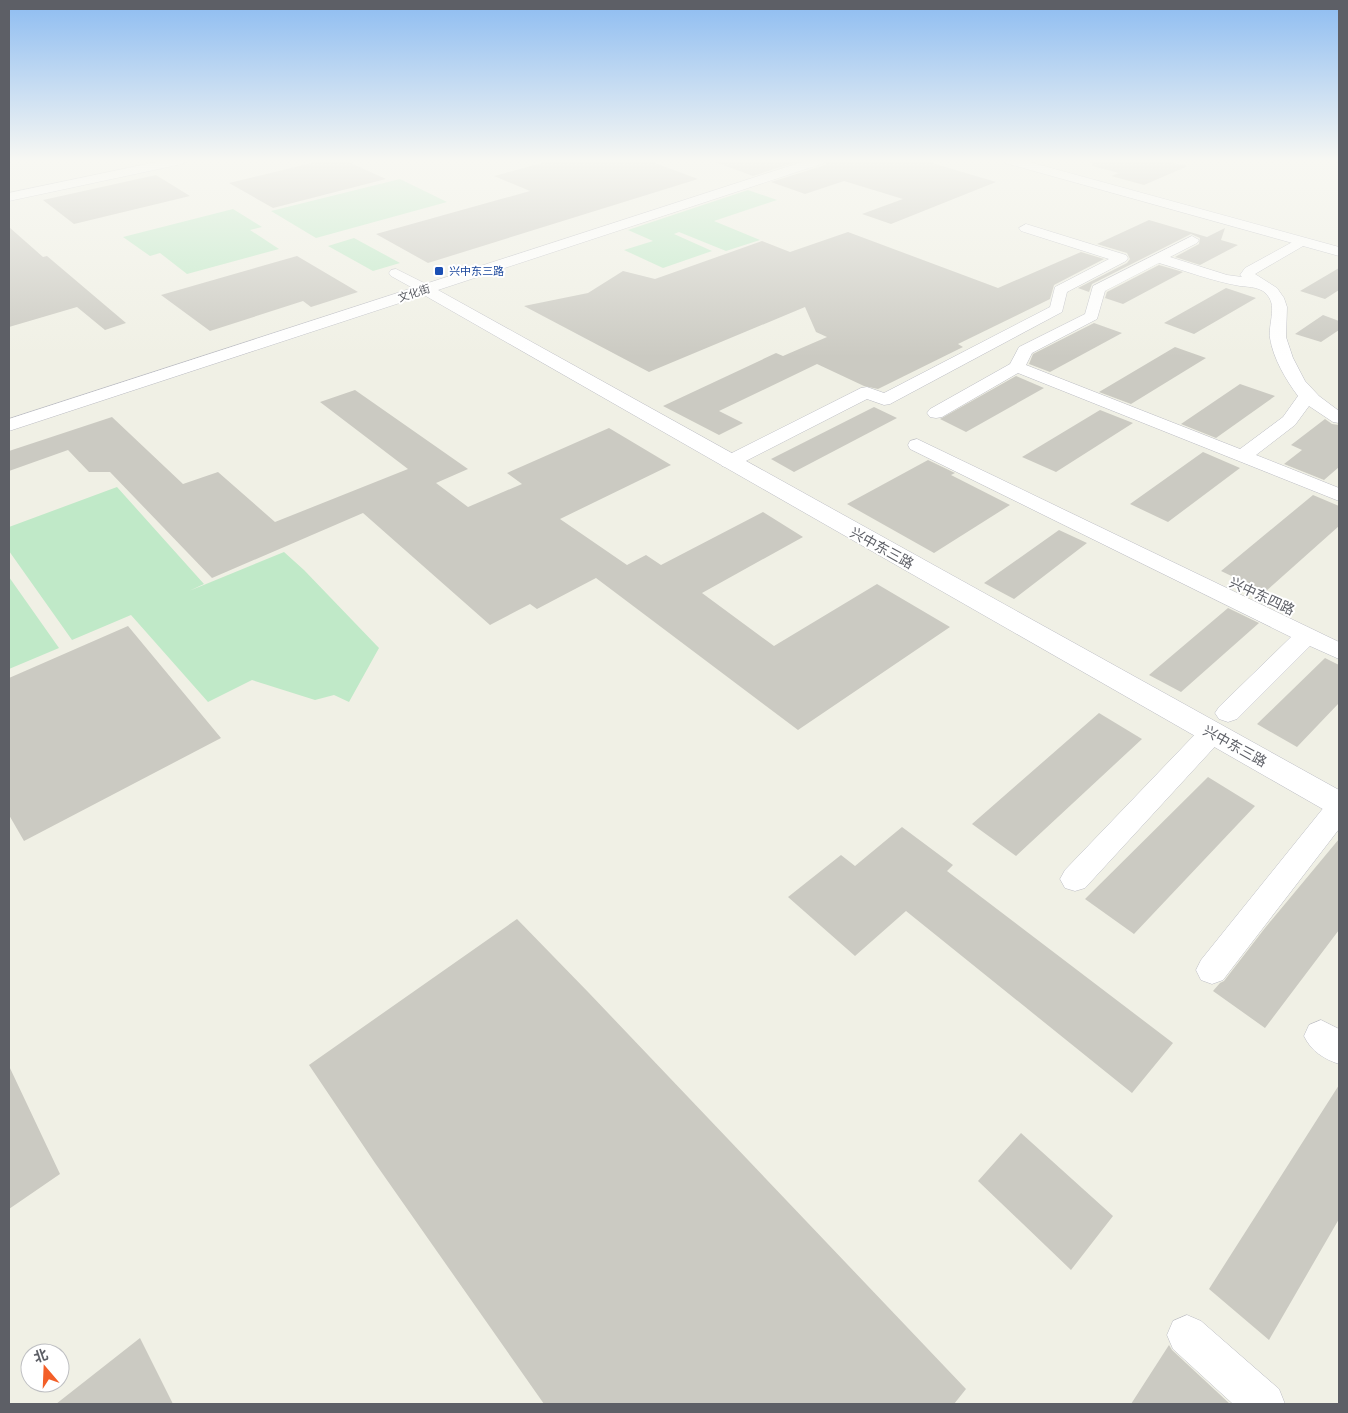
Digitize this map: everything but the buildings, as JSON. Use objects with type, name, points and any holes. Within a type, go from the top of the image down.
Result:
[{"type":"street","name":"文化街","points":[[9,425],[618,226]]},
{"type":"street","points":[[1246,226],[1339,252]]},
{"type":"street","points":[[730,462],[867,392],[884,400],[976,353],[1057,309],[1060,290],[1121,258],[1026,228]]},
{"type":"street","points":[[936,413],[1017,367],[1025,350],[1092,316],[1098,289],[1192,240]]},
{"type":"street","points":[[1303,242],[1250,271],[1248,275],[1278,299],[1278,337],[1290,367],[1308,395],[1321,407],[1339,418]]},
{"type":"street","points":[[1158,258],[1225,279],[1262,285]]},
{"type":"street","points":[[396,273],[425,289]]},
{"type":"street","name":"兴中东三路","points":[[425,289],[730,462],[1220,723],[1339,804]]},
{"type":"street","points":[[1017,367],[1339,495]]},
{"type":"street","points":[[1242,457],[1290,421],[1308,395]]},
{"type":"street","points":[[917,445],[1339,651]]},
{"type":"street","name":"兴中东四路","points":[[1185,560],[1339,632]]},
{"type":"street","points":[[1075,879],[1220,723],[1307,635]]},
{"type":"street","points":[[1212,970],[1339,809]]},
{"type":"street","points":[[1187,1335],[1264,1404]]},
{"type":"green space","points":[[166,226],[260,226],[262,227],[250,230],[279,249],[187,274],[160,253],[150,256],[123,237]]},
{"type":"green space","points":[[296,226],[360,226],[316,238]]},
{"type":"green space","points":[[640,226],[726,226],[760,240],[726,251],[679,232],[674,234],[712,251],[663,268],[624,250],[653,241],[628,230]]},
{"type":"green space","points":[[354,238],[400,263],[373,271],[328,246]]},
{"type":"green space","points":[[117,487],[204,584],[189,591],[284,552],[304,570],[379,648],[349,702],[334,695],[315,700],[252,680],[208,702],[131,615],[72,640],[9,551],[9,527]]},
{"type":"green space","points":[[9,577],[59,648],[9,669]]},
{"type":"place","name":"兴中东三路","points":[[439,271]]}]
